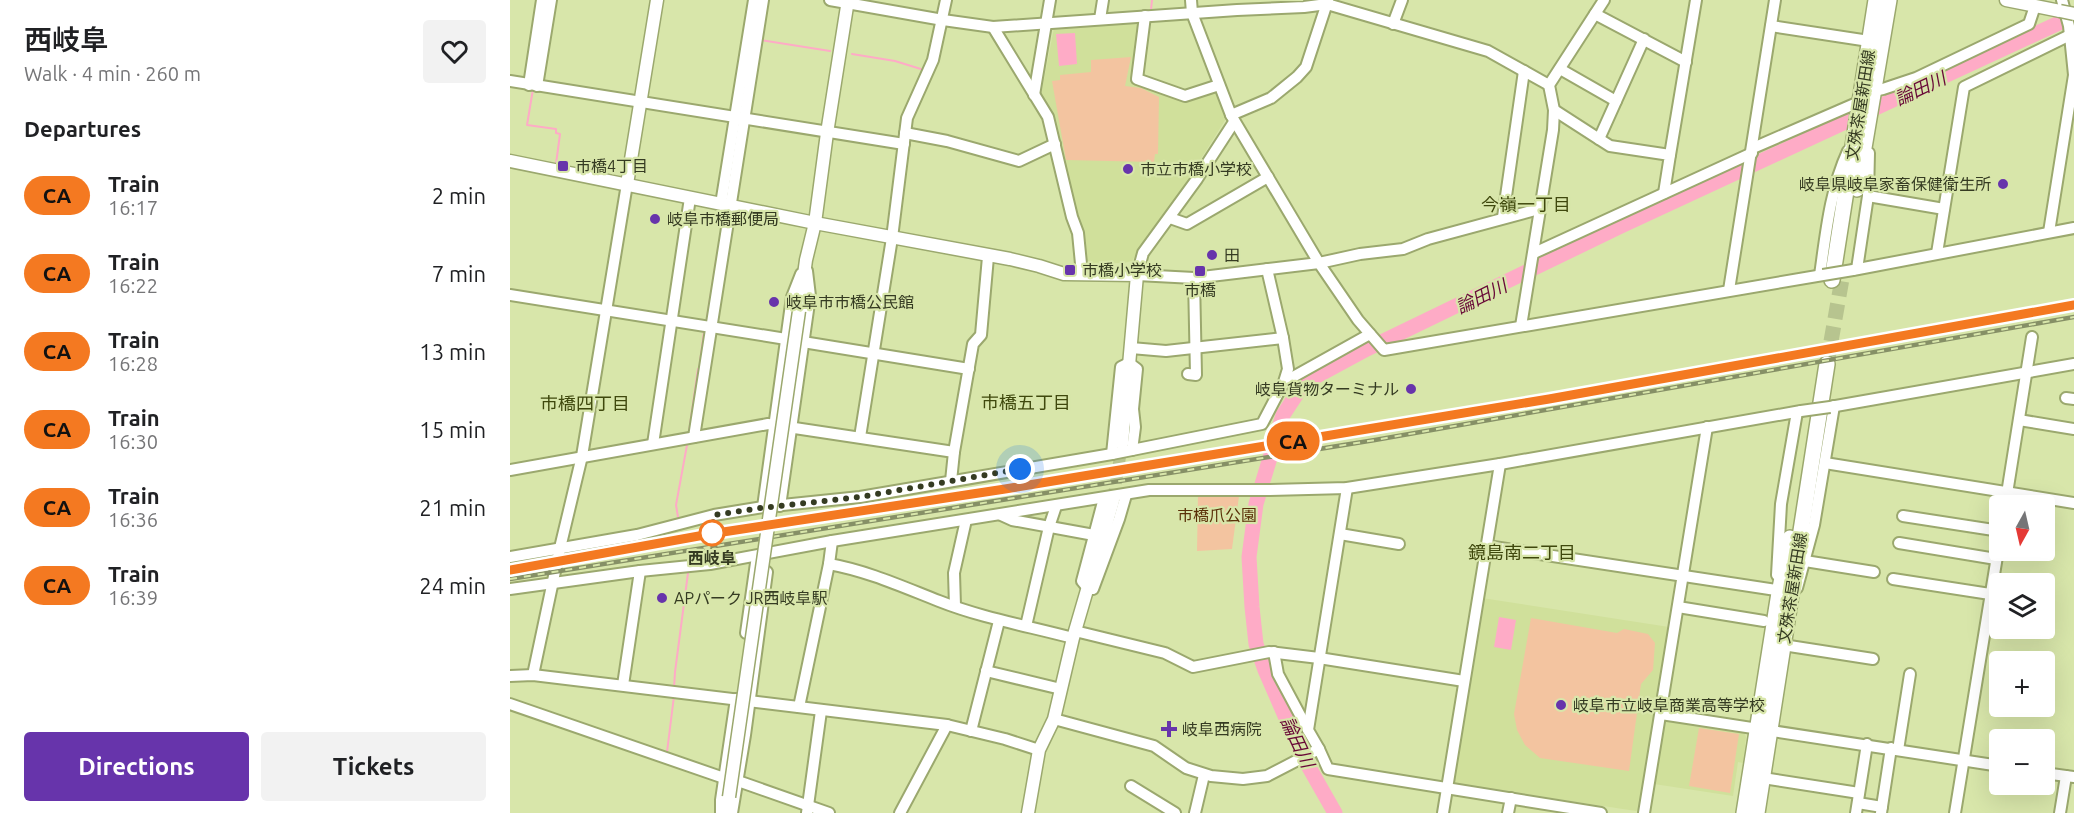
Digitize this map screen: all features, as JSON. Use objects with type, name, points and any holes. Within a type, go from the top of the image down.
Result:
[{"type":"main road","name":"文殊茶屋新田線","points":[[1866,99],[1869,42],[1876,0]]},
{"type":"main road","name":"文殊茶屋新田線","points":[[1838,275],[1866,99],[1889,0]]},
{"type":"main road","name":"文殊茶屋新田線","points":[[1757,813],[1763,778],[1764,729],[1782,596],[1823,365]]},
{"type":"main road","name":"文殊茶屋新田線","points":[[1744,813],[1783,645],[1782,596]]},
{"type":"street","points":[[533,85],[542,0]]},
{"type":"street","points":[[533,85],[551,0]]},
{"type":"street","points":[[532,675],[582,456],[657,0]]},
{"type":"street","points":[[694,437],[754,0]]},
{"type":"street","points":[[739,119],[763,0]]},
{"type":"street","points":[[830,0],[895,5],[943,20],[993,27],[1192,13],[1237,5],[1304,7],[1328,2],[1393,24],[1488,51],[1549,85]]},
{"type":"street","points":[[860,437],[892,237],[907,118],[933,60],[946,0]]},
{"type":"street","points":[[1034,95],[1050,0]]},
{"type":"street","points":[[1100,19],[1103,0]]},
{"type":"street","points":[[1191,0],[1192,13],[1233,118],[1319,263],[1358,320],[1384,350],[1728,290],[1838,275],[1937,253],[2074,228]]},
{"type":"street","points":[[1393,24],[1402,0]]},
{"type":"street","points":[[1521,326],[1553,130],[1554,110],[1549,85],[1604,0]]},
{"type":"street","points":[[1664,193],[1696,0]]},
{"type":"street","points":[[1728,290],[1748,181],[1775,0]]},
{"type":"street","points":[[2006,0],[2035,6],[2061,5],[2074,14]]},
{"type":"street","points":[[726,813],[806,260],[814,224],[826,133],[848,1]]},
{"type":"street","points":[[1127,447],[1129,363],[1137,275],[1143,253],[1170,218],[1233,118],[1271,98],[1298,77],[1306,67],[1328,2]]},
{"type":"street","points":[[2049,232],[2074,75],[2070,35],[2061,5]]},
{"type":"street","points":[[1533,255],[1883,89],[1916,78],[2029,24],[2035,6]]},
{"type":"street","points":[[1595,14],[1686,62]]},
{"type":"street","points":[[1145,16],[1137,79],[1185,96],[1219,85]]},
{"type":"street","points":[[1771,26],[1869,42]]},
{"type":"street","points":[[993,27],[1048,117],[1072,217],[1078,233],[1082,274]]},
{"type":"street","points":[[1937,253],[1964,87],[2070,35]]},
{"type":"street","points":[[1599,139],[1644,39]]},
{"type":"street","points":[[1560,69],[1616,101]]},
{"type":"street","points":[[1503,218],[1524,71]]},
{"type":"street","points":[[510,81],[826,133],[947,141],[1019,161],[1055,144]]},
{"type":"street","points":[[1554,110],[1610,146],[1670,155]]},
{"type":"street","points":[[1838,275],[1868,196],[1869,156],[1861,131]]},
{"type":"street","points":[[1838,275],[1830,207],[1843,162],[1861,131]]},
{"type":"street","points":[[510,161],[814,224],[1039,266],[1064,274],[1194,278],[1319,263],[1362,254],[1403,249],[1428,239],[1539,209]]},
{"type":"street","points":[[1170,218],[1187,224],[1268,177]]},
{"type":"street","points":[[1868,196],[1944,209]]},
{"type":"street","points":[[653,444],[690,198]]},
{"type":"street","points":[[951,481],[973,344],[981,335],[988,257]]},
{"type":"street","points":[[763,507],[792,297],[806,260]]},
{"type":"street","points":[[780,506],[810,296],[806,260]]},
{"type":"street","points":[[510,557],[637,535],[702,518],[763,507],[860,497],[1112,454],[1127,447],[1262,424],[1284,382],[1288,369],[1267,269]]},
{"type":"street","points":[[1188,374],[1196,375],[1194,278]]},
{"type":"street","points":[[510,295],[786,339]]},
{"type":"street","points":[[1284,382],[1370,334]]},
{"type":"street","points":[[2007,495],[2032,337]]},
{"type":"street","points":[[1131,348],[1166,351],[1283,338]]},
{"type":"street","points":[[803,342],[969,369]]},
{"type":"street","points":[[1112,454],[1122,367],[1129,363]]},
{"type":"street","points":[[510,589],[702,565],[832,541],[1108,499],[1149,490],[1347,488],[1500,464],[2074,364]]},
{"type":"street","points":[[1782,596],[1801,580],[1814,525],[1832,406]]},
{"type":"street","points":[[1782,596],[1781,504],[1799,411]]},
{"type":"street","points":[[2019,420],[2074,429]]},
{"type":"street","points":[[510,470],[768,424],[954,452]]},
{"type":"street","points":[[1644,813],[1707,427]]},
{"type":"street","points":[[1824,463],[2074,503]]},
{"type":"street","points":[[1443,813],[1500,464]]},
{"type":"street","points":[[1308,730],[1347,488]]},
{"type":"street","points":[[1108,499],[1082,581],[1087,587],[1093,589],[1126,495]]},
{"type":"street","points":[[1028,813],[1039,750],[1054,719],[1108,499]]},
{"type":"street","points":[[1026,626],[1056,506]]},
{"type":"street","points":[[1000,515],[1011,520],[1095,535]]},
{"type":"street","points":[[1904,516],[1989,529]]},
{"type":"street","points":[[955,606],[954,573],[966,520]]},
{"type":"street","points":[[1340,534],[1399,544]]},
{"type":"street","points":[[799,707],[830,564],[832,541]]},
{"type":"street","points":[[1899,543],[1989,558]]},
{"type":"street","points":[[1487,546],[1683,577],[1782,596]]},
{"type":"street","points":[[732,813],[770,554]]},
{"type":"street","points":[[746,633],[757,556]]},
{"type":"street","points":[[1805,561],[1874,573]]},
{"type":"street","points":[[830,564],[859,570],[999,621],[1165,653],[1193,667],[1271,652],[1464,681]]},
{"type":"street","points":[[623,685],[640,571]]},
{"type":"street","points":[[1893,579],[1989,594]]},
{"type":"street","points":[[1955,813],[1989,600]]},
{"type":"street","points":[[1678,608],[1764,621]]},
{"type":"street","points":[[971,731],[999,621]]},
{"type":"street","points":[[1783,645],[1873,658]]},
{"type":"street","points":[[1271,652],[1278,674],[1328,769],[1601,813]]},
{"type":"street","points":[[986,671],[1061,689]]},
{"type":"street","points":[[1763,778],[1882,810],[1910,674]]},
{"type":"street","points":[[510,676],[532,675],[623,685],[946,725],[1039,750]]},
{"type":"street","points":[[721,813],[736,699]]},
{"type":"street","points":[[510,704],[724,778]]},
{"type":"street","points":[[807,810],[821,711]]},
{"type":"street","points":[[1661,714],[1989,764]]},
{"type":"street","points":[[1054,719],[1154,746],[1186,768],[1204,775],[1243,779],[1267,776],[1316,750]]},
{"type":"street","points":[[900,813],[946,725]]},
{"type":"street","points":[[1858,803],[1867,744]]},
{"type":"street","points":[[2055,774],[2070,776],[2060,813]]},
{"type":"street","points":[[1195,813],[1204,775]]},
{"type":"street","points":[[738,781],[807,810],[829,813]]},
{"type":"street","points":[[1131,786],[1175,813]]},
{"type":"street","points":[[1508,813],[1511,798]]},
{"type":"shaded area","name":"市立市橋小学校","points":[[1140,22],[1130,83],[1146,84],[1185,100],[1218,89],[1227,117],[1152,237],[1132,261],[1086,263],[1040,100],[1054,28]]},
{"type":"shaded area","points":[[1075,33],[1077,64],[1059,66],[1056,34]]},
{"type":"shaded area","name":"岐阜市立岐阜商業高等学校","points":[[1482,598],[1669,627],[1640,809],[1636,811],[1452,783]]},
{"type":"shaded area","points":[[1499,617],[1516,620],[1511,650],[1494,647]]},
{"type":"shaded area","name":"岐阜市立岐阜商業高等学校","points":[[1667,717],[1743,730],[1746,737],[1743,763],[1738,762],[1733,796],[1654,784],[1664,720]]},
{"type":"green space","points":[[1131,57],[1125,86],[1141,88],[1159,97],[1158,154],[1155,154],[1154,162],[1066,160],[1052,81],[1060,80],[1060,75],[1091,72],[1091,60]]},
{"type":"green space","name":"市橋爪公園","points":[[1198,495],[1239,496],[1232,549],[1197,551]]},
{"type":"green space","points":[[1531,618],[1617,633],[1624,629],[1648,634],[1655,643],[1653,670],[1641,684],[1629,771],[1540,758],[1525,745],[1517,730],[1514,714]]},
{"type":"green space","points":[[1699,728],[1739,734],[1730,793],[1689,786]]},
{"type":"waterway","points":[[1151,10],[1152,0]]},
{"type":"waterway","name":"論田川","points":[[1335,813],[1302,755],[1265,670],[1256,644],[1252,607],[1249,557],[1256,504],[1283,415],[1304,383],[1367,349],[1621,226],[2074,16]]},
{"type":"waterway","points":[[761,40],[830,51]]},
{"type":"waterway","points":[[852,54],[895,61],[924,70]]},
{"type":"waterway","points":[[533,89],[527,125],[556,129],[556,133],[560,134],[556,164]]},
{"type":"waterway","points":[[720,239],[724,213]]},
{"type":"waterway","points":[[707,318],[718,249]]},
{"type":"waterway","points":[[700,362],[704,332]]},
{"type":"waterway","points":[[689,432],[698,369]]},
{"type":"waterway","points":[[678,517],[676,505],[687,445]]},
{"type":"waterway","points":[[674,688],[688,573]]},
{"type":"waterway","points":[[667,752],[674,696]]},
{"type":"tunnel","points":[[1827,364],[1842,279]]},
{"type":"tunnel","points":[[1113,501],[1122,444]]},
{"type":"railway","points":[[510,570],[710,534],[1005,489],[1549,399],[2074,305]]},
{"type":"railway","points":[[510,579],[1375,440],[2074,317]]},
{"type":"train","name":"CA","points":[[510,570],[710,534],[1005,489],[1549,399],[2074,305]]},
{"type":"place","name":"市橋4丁目","points":[[563,166]]},
{"type":"place","name":"市立市橋小学校","points":[[1128,169]]},
{"type":"place","name":"岐阜県岐阜家畜保健衛生所","points":[[2003,184]]},
{"type":"place","name":"岐阜市橋郵便局","points":[[655,219]]},
{"type":"place","name":"田","points":[[1212,255]]},
{"type":"place","name":"市橋小学校","points":[[1070,270]]},
{"type":"place","name":"市橋","points":[[1200,271]]},
{"type":"place","name":"岐阜市市橋公民館","points":[[774,302]]},
{"type":"place","name":"岐阜貨物ターミナル","points":[[1411,389]]},
{"type":"place","name":"西岐阜","points":[[712,533]]},
{"type":"place","name":"APパーク JR西岐阜駅","points":[[662,598]]},
{"type":"place","name":"岐阜市立岐阜商業高等学校","points":[[1561,705]]},
{"type":"place","name":"岐阜西病院","points":[[1169,729]]},
{"type":"district","name":"今嶺一丁目","points":[[1526,204]]},
{"type":"district","name":"市橋五丁目","points":[[1026,402]]},
{"type":"district","name":"市橋四丁目","points":[[585,403]]},
{"type":"district","name":"鏡島南二丁目","points":[[1522,552]]},
{"type":"route","points":[[712,533],[714,515],[860,497],[1020,469]]}]
